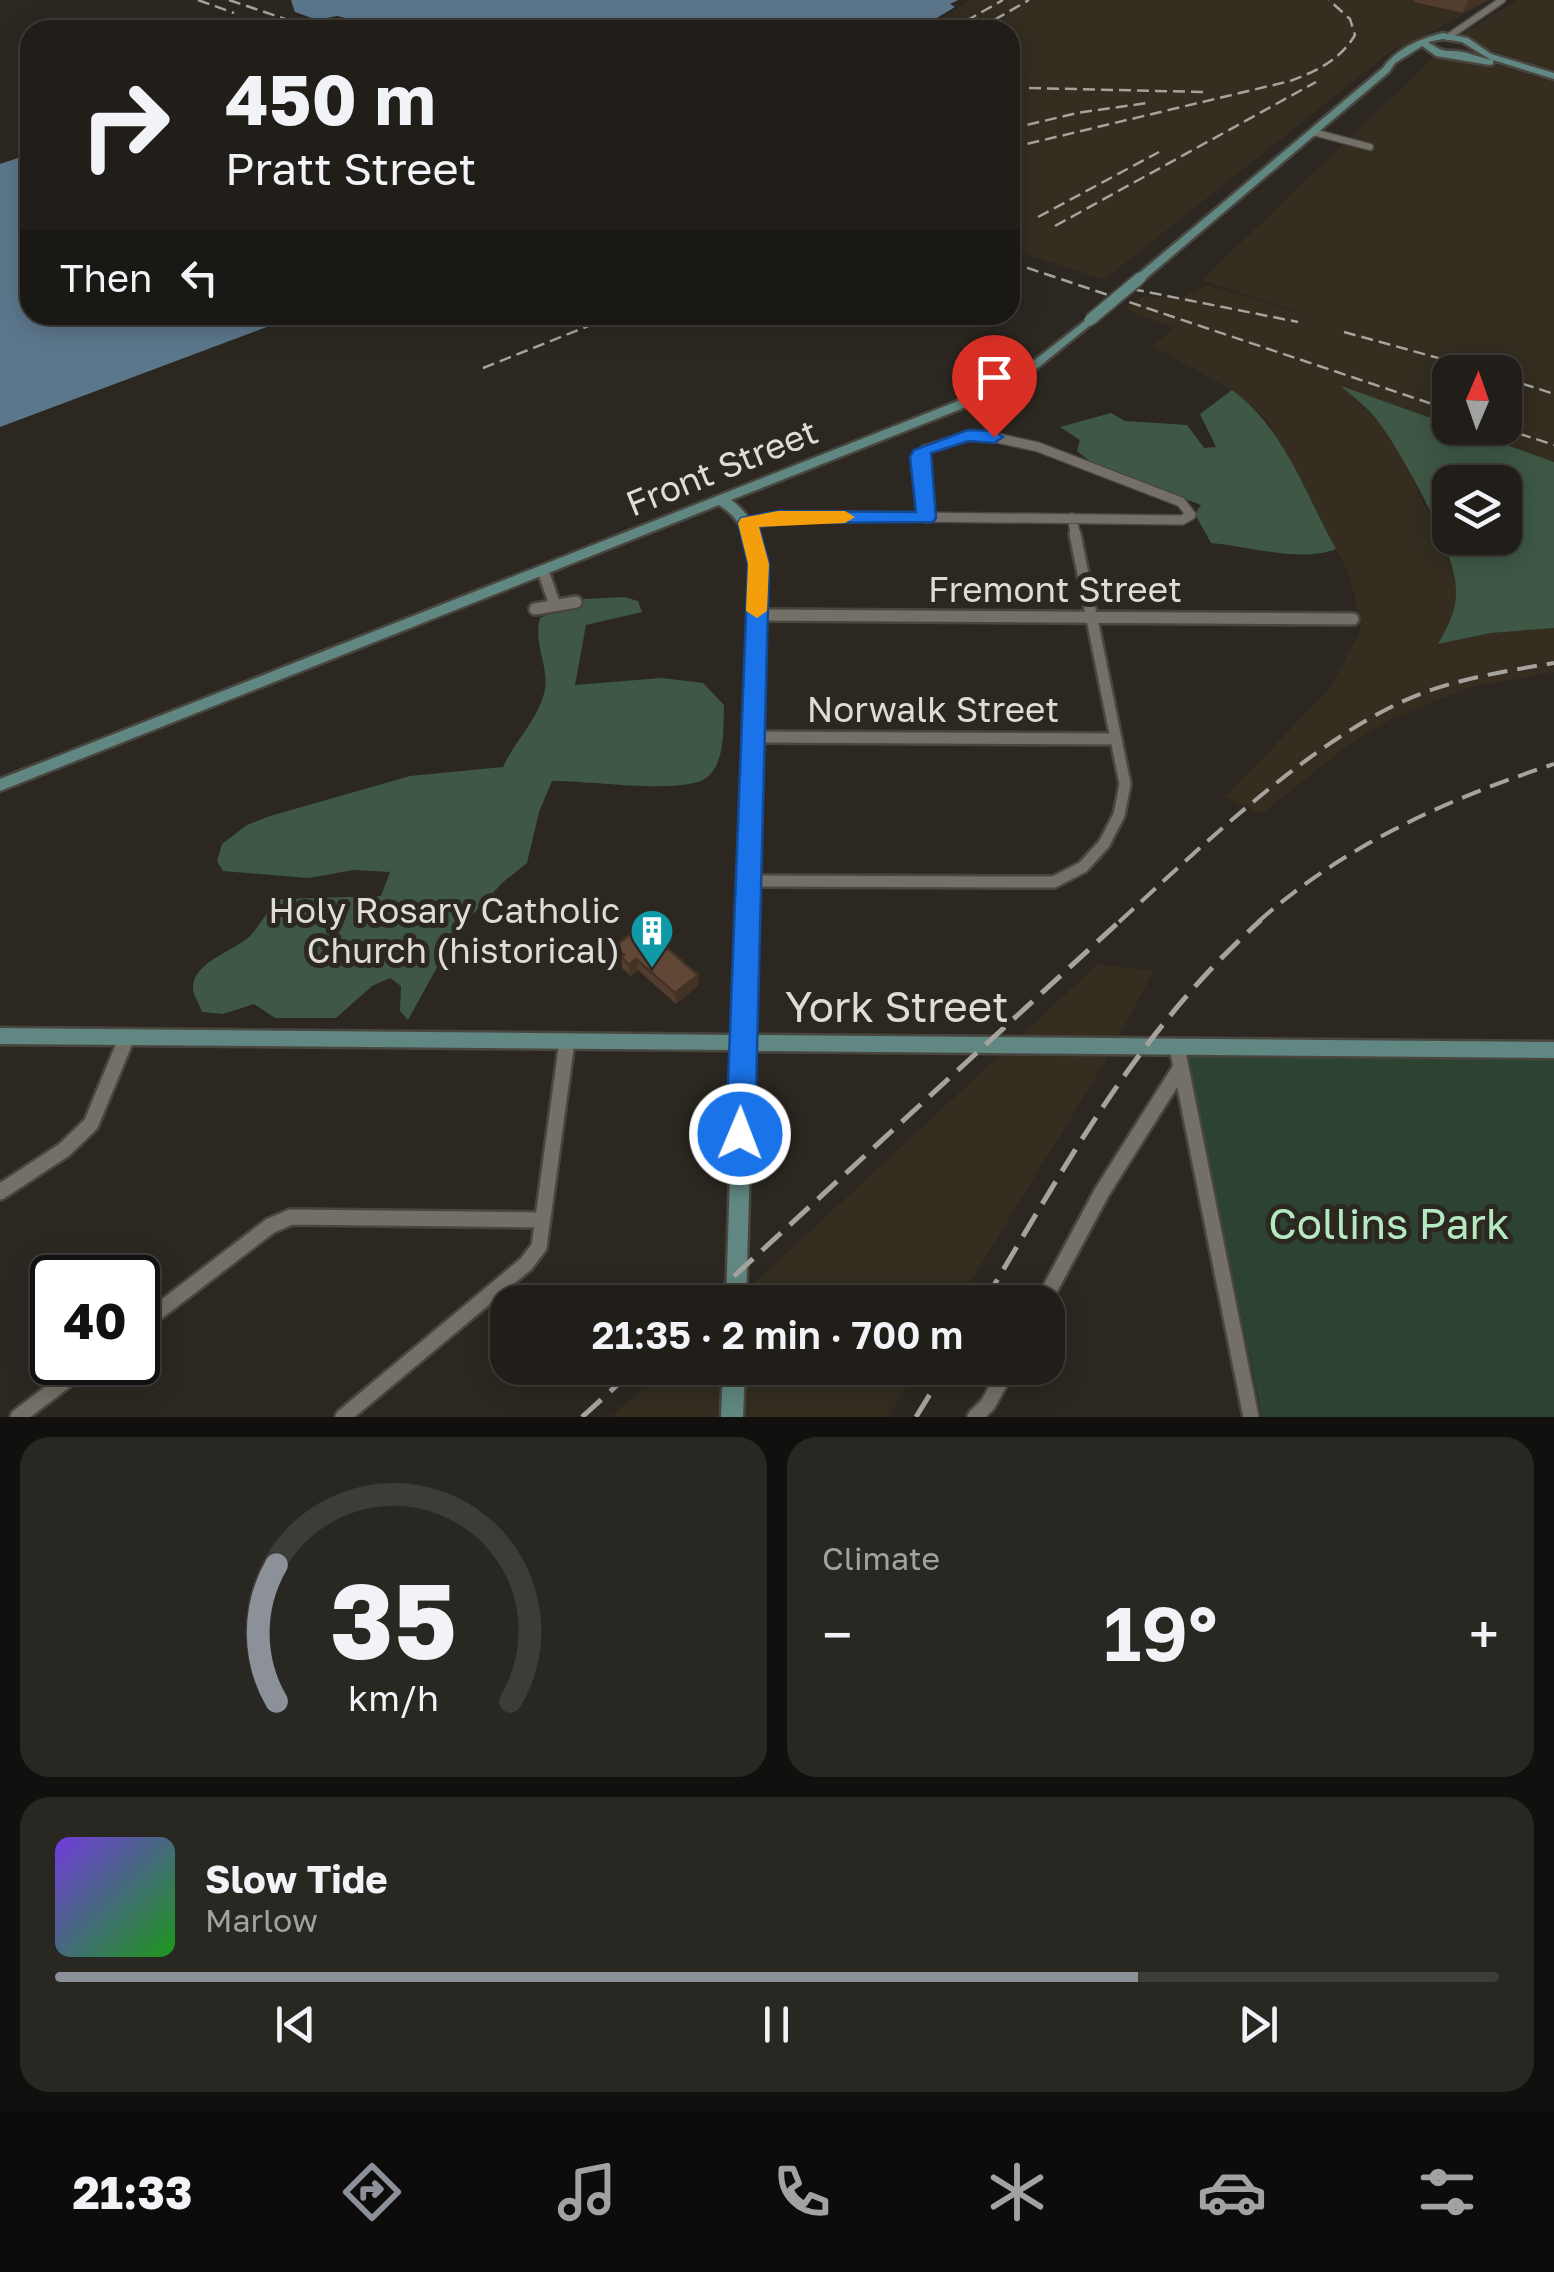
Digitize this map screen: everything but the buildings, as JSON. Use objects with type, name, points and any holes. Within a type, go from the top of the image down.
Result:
[{"type":"street","points":[[1448,36],[1460,32],[1502,0]]},
{"type":"street","points":[[1460,57],[1474,54],[1477,47],[1470,21]]},
{"type":"street","points":[[1448,36],[1477,47],[1488,56],[1554,76]]},
{"type":"street","name":"Front Street","points":[[1386,70],[1392,61],[1424,43],[1448,36]]},
{"type":"street","points":[[1424,43],[1427,49],[1440,54],[1538,71]]},
{"type":"street","name":"Front Street","points":[[0,785],[995,389],[1040,362],[1386,70],[1412,56],[1440,54]]},
{"type":"street","points":[[1313,132],[1370,146]]},
{"type":"street","points":[[748,523],[778,517],[1182,520],[1191,515],[1181,502],[1038,446],[979,434],[924,450],[920,457],[926,518]]},
{"type":"street","points":[[720,500],[736,508],[748,523],[758,564],[736,1285]]},
{"type":"street","points":[[747,882],[1054,882],[1082,870],[1116,827],[1125,784],[1072,518]]},
{"type":"street","points":[[543,571],[555,605]]},
{"type":"street","points":[[535,608],[576,602]]},
{"type":"street","name":"Fremont Street","points":[[756,615],[1353,619]]},
{"type":"street","name":"Norwalk Street","points":[[751,737],[1115,738]]},
{"type":"street","name":"York Street","points":[[0,1036],[742,1043],[1179,1057],[1554,1050]]},
{"type":"street","points":[[0,1192],[64,1150],[91,1124],[127,1038]]},
{"type":"street","points":[[344,1417],[526,1264],[539,1247],[567,1041]]},
{"type":"street","points":[[1052,1285],[1179,1057]]},
{"type":"street","points":[[1179,1057],[1251,1417]]},
{"type":"street","points":[[160,1309],[270,1226],[291,1218],[542,1220]]},
{"type":"street","points":[[18,1417],[60,1385]]},
{"type":"street","points":[[732,1417],[733,1385]]},
{"type":"street","points":[[984,1413],[999,1385]]},
{"type":"shaded area","points":[[971,0],[1484,0],[1458,18],[1390,52],[1104,280],[1020,252],[1020,20],[938,20]]},
{"type":"shaded area","points":[[1518,0],[1554,0],[1554,70],[1455,39]]},
{"type":"shaded area","points":[[1438,53],[1474,58],[1554,82],[1554,462],[1506,445],[1522,445],[1522,355],[1432,355],[1432,419],[1343,388],[1378,420],[1409,470],[1432,521],[1432,555],[1449,558],[1457,589],[1454,615],[1439,643],[1490,633],[1554,628],[1554,672],[1468,688],[1391,719],[1350,744],[1261,814],[1225,797],[1331,687],[1361,629],[1355,597],[1347,570],[1268,421],[1232,390],[1152,346],[1174,328],[1125,309],[1143,296],[1179,299],[1207,285],[1329,322],[1202,280]]},
{"type":"shaded area","points":[[1098,964],[1154,971],[1103,1065],[968,1285],[752,1285]]},
{"type":"shaded area","points":[[646,1385],[908,1385],[888,1417],[611,1417]]},
{"type":"green space","points":[[1341,386],[1432,418],[1432,445],[1506,445],[1554,462],[1554,628],[1490,633],[1438,644],[1456,600],[1448,555],[1522,555],[1522,465],[1432,465],[1432,515],[1372,413]]},
{"type":"green space","points":[[1232,390],[1280,442],[1336,549],[1291,554],[1211,543],[1195,514],[1201,505],[1092,463],[1077,451],[1080,440],[1060,427],[1111,413],[1125,421],[1187,425],[1204,448],[1216,447],[1200,414]]},
{"type":"green space","points":[[624,597],[638,601],[642,612],[586,625],[575,685],[662,678],[703,683],[724,705],[722,744],[717,764],[706,778],[677,786],[552,781],[539,812],[527,863],[502,883],[456,933],[408,1020],[400,1011],[401,986],[390,978],[372,986],[336,1018],[275,1018],[254,1004],[223,1014],[202,1012],[193,990],[199,972],[250,936],[281,899],[381,896],[390,872],[353,870],[309,878],[223,871],[217,861],[222,844],[247,825],[270,816],[410,776],[503,767],[538,709],[545,689],[538,637],[540,618],[584,599]]},
{"type":"green space","name":"Collins Park","points":[[1188,1056],[1554,1060],[1554,1417],[1262,1417]]},
{"type":"water","points":[[291,0],[958,0],[950,4],[955,7],[934,20],[354,20],[337,16],[317,20],[295,12]]},
{"type":"water","points":[[20,157],[20,325],[272,325],[0,427],[0,164]]},
{"type":"railway","points":[[198,0],[234,13]]},
{"type":"railway","points":[[229,0],[288,20]]},
{"type":"railway","points":[[968,20],[1003,0]]},
{"type":"railway","points":[[994,20],[1029,0]]},
{"type":"railway","points":[[1020,146],[1290,81],[1309,73],[1335,58],[1355,35],[1350,19],[1329,0]]},
{"type":"railway","points":[[1055,226],[1316,82]]},
{"type":"railway","points":[[1029,88],[1204,92]]},
{"type":"railway","points":[[1020,127],[1147,103]]},
{"type":"railway","points":[[1038,217],[1159,152]]},
{"type":"railway","points":[[1020,265],[1432,404]]},
{"type":"railway","points":[[1132,289],[1298,322]]},
{"type":"railway","points":[[483,368],[591,325]]},
{"type":"railway","points":[[1344,332],[1432,356]]},
{"type":"railway","points":[[1522,384],[1554,394]]},
{"type":"railway","points":[[1522,435],[1554,445]]},
{"type":"railway","points":[[1119,922],[1265,792],[1347,732],[1428,691],[1554,663]]},
{"type":"railway","points":[[1258,922],[1325,870],[1398,828],[1436,809],[1554,764]]},
{"type":"railway","points":[[724,1285],[1121,920]]},
{"type":"railway","points":[[994,1285],[1076,1149],[1141,1053],[1177,1007],[1261,920]]},
{"type":"railway","points":[[582,1417],[617,1385]]},
{"type":"railway","points":[[916,1417],[936,1385]]},
{"type":"slow traffic","points":[[757,611],[757,552],[748,523],[778,517],[845,517]]},
{"type":"place","name":"Holy Rosary Catholic Church (historical)","points":[[652,969]]},
{"type":"route","points":[[740,1134],[758,564],[748,523],[778,517],[926,518],[920,457],[924,450],[968,436],[994,437]]}]
